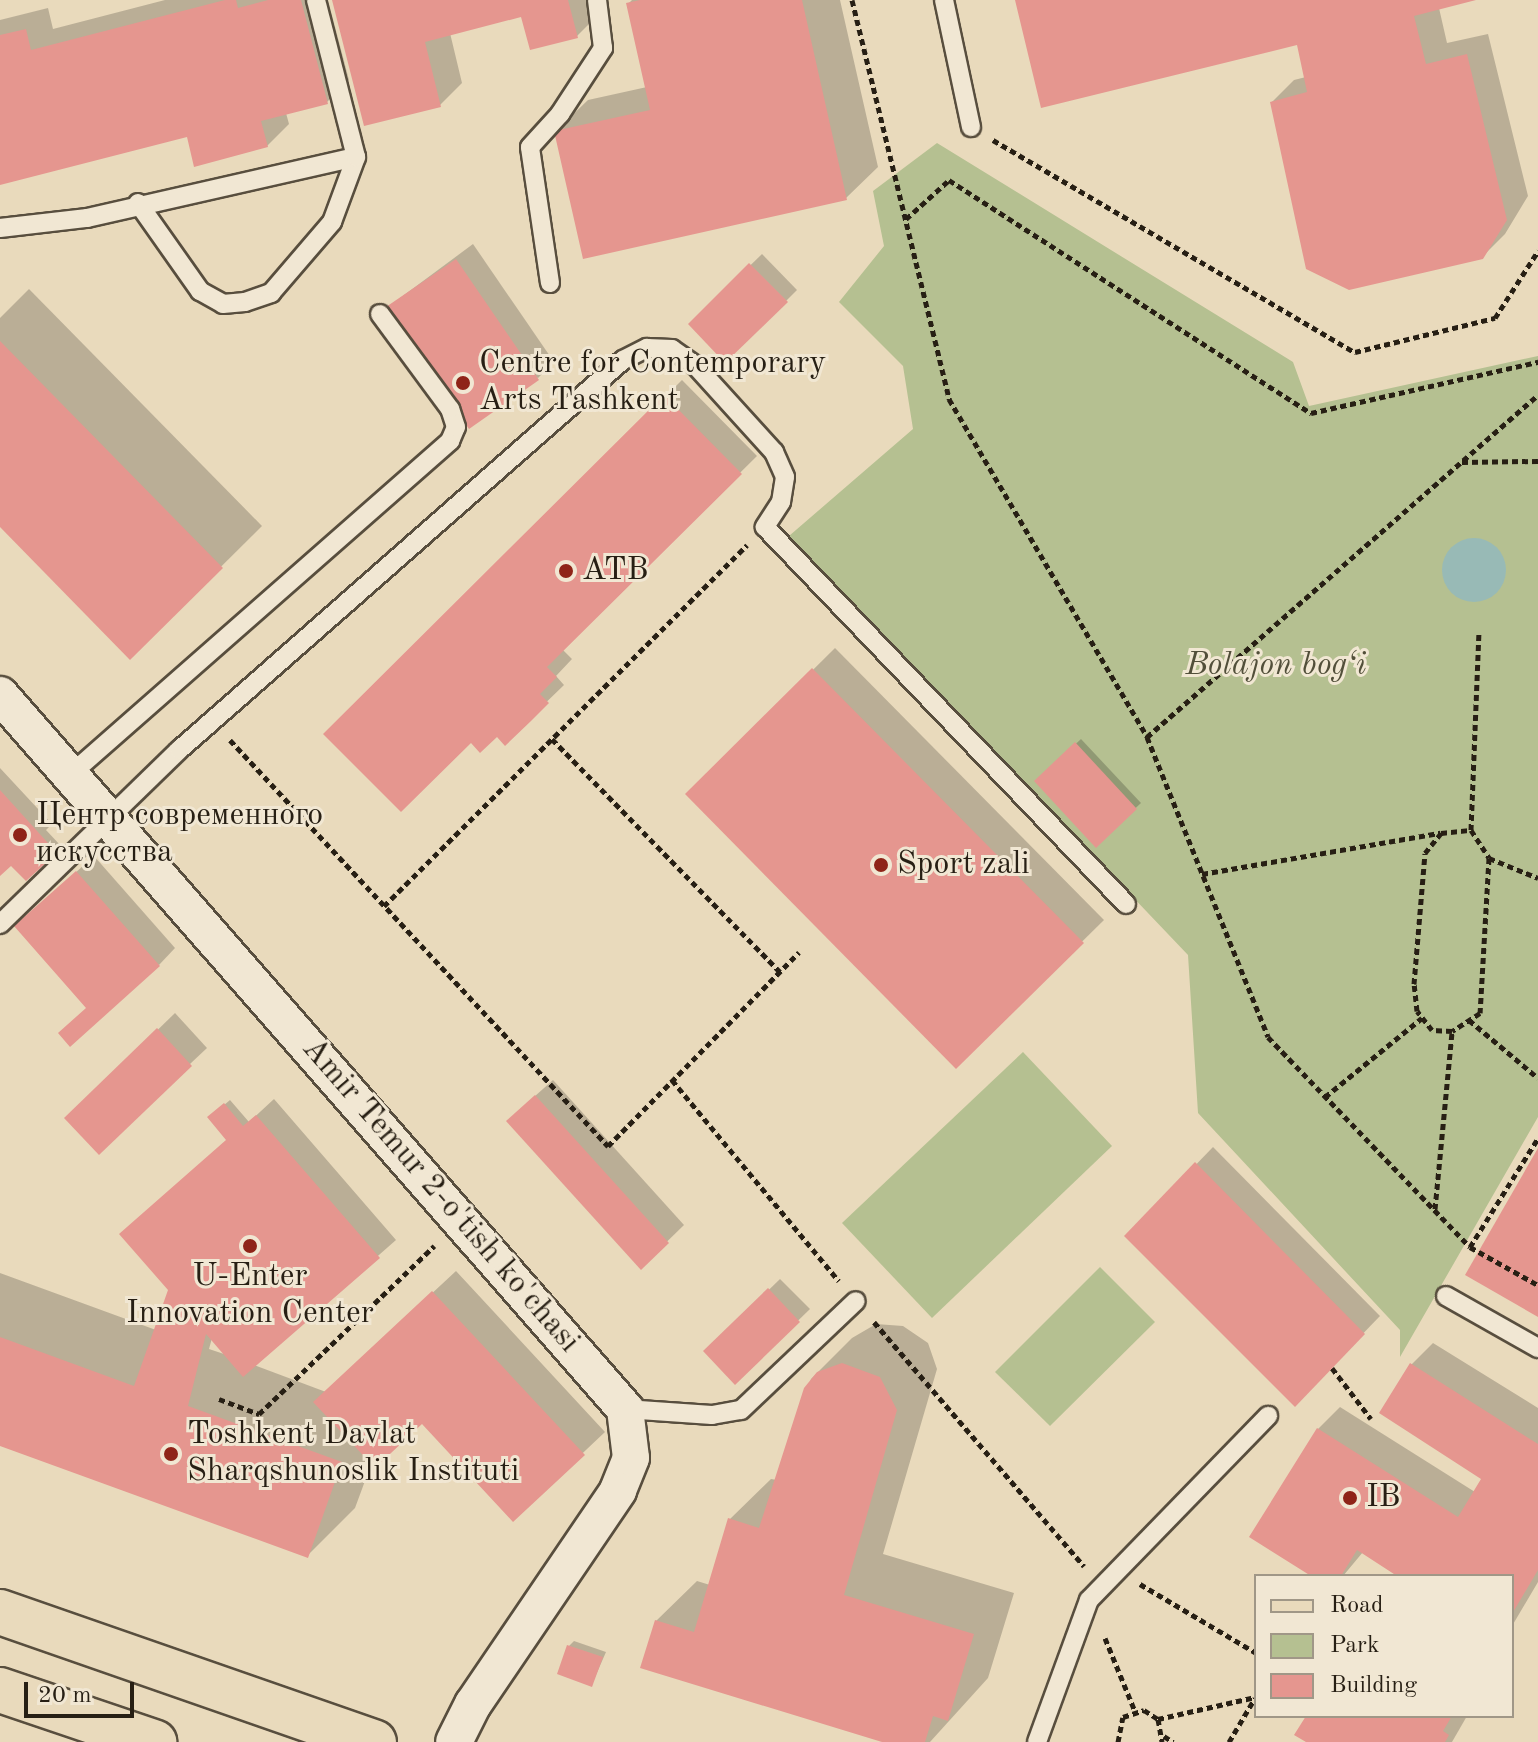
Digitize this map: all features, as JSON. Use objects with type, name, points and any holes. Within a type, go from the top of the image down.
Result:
[{"type":"main road","points":[[0,1612],[374,1742]]},
{"type":"main road","points":[[0,1690],[154,1742]]},
{"type":"street","name":"Amir Temur 2-o'tish ko'chasi","points":[[0,695],[112,819],[625,1409]]},
{"type":"street","points":[[454,1742],[473,1704],[618,1491],[631,1458],[625,1409]]},
{"type":"lane","points":[[138,203],[200,291],[223,304],[245,302],[271,293],[332,222],[356,157],[316,0]]},
{"type":"lane","points":[[550,283],[530,147],[560,114],[603,48],[597,0]]},
{"type":"lane","points":[[944,0],[971,127]]},
{"type":"lane","points":[[0,228],[87,218],[138,203],[356,157]]},
{"type":"lane","points":[[71,774],[450,441],[456,427],[450,409],[380,314]]},
{"type":"lane","points":[[0,924],[213,721],[623,360],[647,348],[672,349],[695,365],[774,452],[785,477],[781,502],[765,527],[1126,904]]},
{"type":"lane","points":[[1446,1296],[1538,1348]]},
{"type":"lane","points":[[625,1409],[726,1415],[741,1410],[856,1301]]},
{"type":"lane","points":[[1037,1742],[1094,1593],[1268,1416]]},
{"type":"path","points":[[852,0],[949,399],[1147,737],[1268,1037],[1470,1247],[1538,1285]]},
{"type":"path","points":[[971,127],[1355,352],[1495,318],[1538,251]]},
{"type":"path","points":[[906,219],[949,180],[1311,413],[1538,362]]},
{"type":"path","points":[[1147,737],[1538,395]]},
{"type":"path","points":[[1461,462],[1538,461]]},
{"type":"path","points":[[384,906],[765,527]]},
{"type":"path","points":[[1441,833],[1425,853],[1414,984],[1422,1018],[1432,1030],[1452,1031],[1480,1013],[1485,976],[1489,858],[1471,830],[1479,633]]},
{"type":"path","points":[[213,721],[608,1146],[799,952]]},
{"type":"path","points":[[552,739],[780,972]]},
{"type":"path","points":[[1202,874],[1471,830]]},
{"type":"path","points":[[1489,858],[1538,878]]},
{"type":"path","points":[[1325,1097],[1422,1018]]},
{"type":"path","points":[[1469,1020],[1538,1078]]},
{"type":"path","points":[[1435,1210],[1452,1031]]},
{"type":"path","points":[[672,1080],[1094,1593],[1135,1711]]},
{"type":"path","points":[[1470,1247],[1538,1138]]},
{"type":"path","points":[[219,1399],[259,1414],[434,1246]]},
{"type":"path","points":[[1332,1368],[1371,1419]]},
{"type":"path","points":[[1115,1569],[1254,1652]]},
{"type":"path","points":[[1135,1711],[1158,1719],[1254,1697]]},
{"type":"path","points":[[1229,1742],[1254,1700]]},
{"type":"path","points":[[1118,1742],[1119,1724],[1135,1711]]},
{"type":"path","points":[[1158,1719],[1163,1739],[1173,1742]]},
{"type":"green space","name":"Bolajon bog‘i","points":[[937,143],[1293,362],[1309,406],[1538,356],[1538,1117],[1400,1357],[1400,1330],[1198,1113],[1188,955],[789,536],[913,429],[903,366],[839,302],[884,246],[873,191]]},
{"type":"green space","points":[[1023,1052],[1112,1146],[932,1318],[842,1223]]},
{"type":"green space","points":[[1100,1267],[1155,1322],[1050,1426],[995,1372]]},
{"type":"water","points":[[1468,538],[1480,538],[1497,547],[1504,558],[1504,582],[1497,593],[1480,602],[1468,602],[1456,597],[1447,588],[1442,576],[1442,564],[1447,552],[1456,543]]},
{"type":"building","points":[[225,0],[236,0],[238,8],[268,0],[301,0],[328,104],[261,121],[268,147],[194,167],[187,137],[0,185],[0,35],[26,29],[31,50]]},
{"type":"building","points":[[332,0],[568,0],[578,38],[530,50],[521,17],[425,42],[441,107],[364,126]]},
{"type":"building","points":[[640,0],[802,0],[847,200],[583,259],[554,131],[650,110],[626,3]]},
{"type":"building","points":[[1015,0],[1476,0],[1414,16],[1426,64],[1467,54],[1507,220],[1483,259],[1349,290],[1306,269],[1270,102],[1307,92],[1297,45],[1041,108]]},
{"type":"building","points":[[456,259],[539,380],[469,429],[386,307]]},
{"type":"building","points":[[749,263],[788,302],[725,363],[688,324]]},
{"type":"building","points":[[0,341],[223,568],[130,660],[0,527]]},
{"type":"building","name":"ATB","points":[[664,395],[742,474],[547,667],[557,677],[540,694],[549,703],[531,721],[505,746],[497,737],[480,753],[471,743],[401,812],[323,734]]},
{"type":"building","name":"Sport zali","points":[[812,668],[1084,943],[956,1069],[685,794]]},
{"type":"building","points":[[1075,742],[1137,809],[1096,848],[1034,781]]},
{"type":"building","name":"Центр современного искусства","points":[[0,790],[57,853],[26,881],[11,866],[0,876]]},
{"type":"building","points":[[76,871],[160,966],[70,1047],[58,1033],[86,1008],[14,926]]},
{"type":"building","points":[[157,1028],[192,1066],[99,1155],[64,1118]]},
{"type":"building","points":[[535,1095],[669,1243],[641,1270],[506,1121]]},
{"type":"building","points":[[224,1103],[243,1126],[256,1115],[380,1258],[243,1377],[206,1334],[188,1406],[342,1462],[308,1558],[0,1446],[0,1337],[134,1386],[168,1290],[119,1234],[226,1140],[207,1117]]},
{"type":"building","points":[[1538,1148],[1538,1317],[1465,1275]]},
{"type":"building","points":[[1195,1162],[1365,1334],[1295,1407],[1124,1236]]},
{"type":"building","points":[[768,1288],[800,1322],[735,1385],[703,1351]]},
{"type":"building","points":[[432,1291],[585,1455],[513,1522],[422,1424],[375,1468],[313,1402]]},
{"type":"building","points":[[842,1363],[880,1377],[897,1410],[844,1595],[974,1634],[948,1721],[933,1716],[925,1742],[882,1742],[640,1668],[655,1620],[694,1632],[728,1518],[759,1528],[804,1388],[817,1372]]},
{"type":"building","name":"IB","points":[[1410,1363],[1538,1444],[1538,1570],[1514,1611],[1514,1574],[1394,1574],[1357,1550],[1342,1574],[1308,1574],[1249,1537],[1317,1428],[1458,1517],[1481,1479],[1379,1413]]},
{"type":"building","points":[[567,1645],[603,1657],[592,1687],[557,1674]]},
{"type":"building","points":[[1305,1718],[1451,1718],[1443,1731],[1449,1735],[1445,1742],[1306,1742],[1294,1735]]},
{"type":"place","name":"Centre for Contemporary Arts Tashkent","points":[[463,383]]},
{"type":"place","name":"ATB","points":[[566,571]]},
{"type":"place","name":"Центр современного искусства","points":[[20,835]]},
{"type":"place","name":"Sport zali","points":[[881,865]]},
{"type":"place","name":"U-Enter Innovation Center","points":[[250,1246]]},
{"type":"place","name":"Toshkent Davlat Sharqshunoslik Instituti","points":[[171,1454]]},
{"type":"place","name":"IB","points":[[1350,1498]]}]
